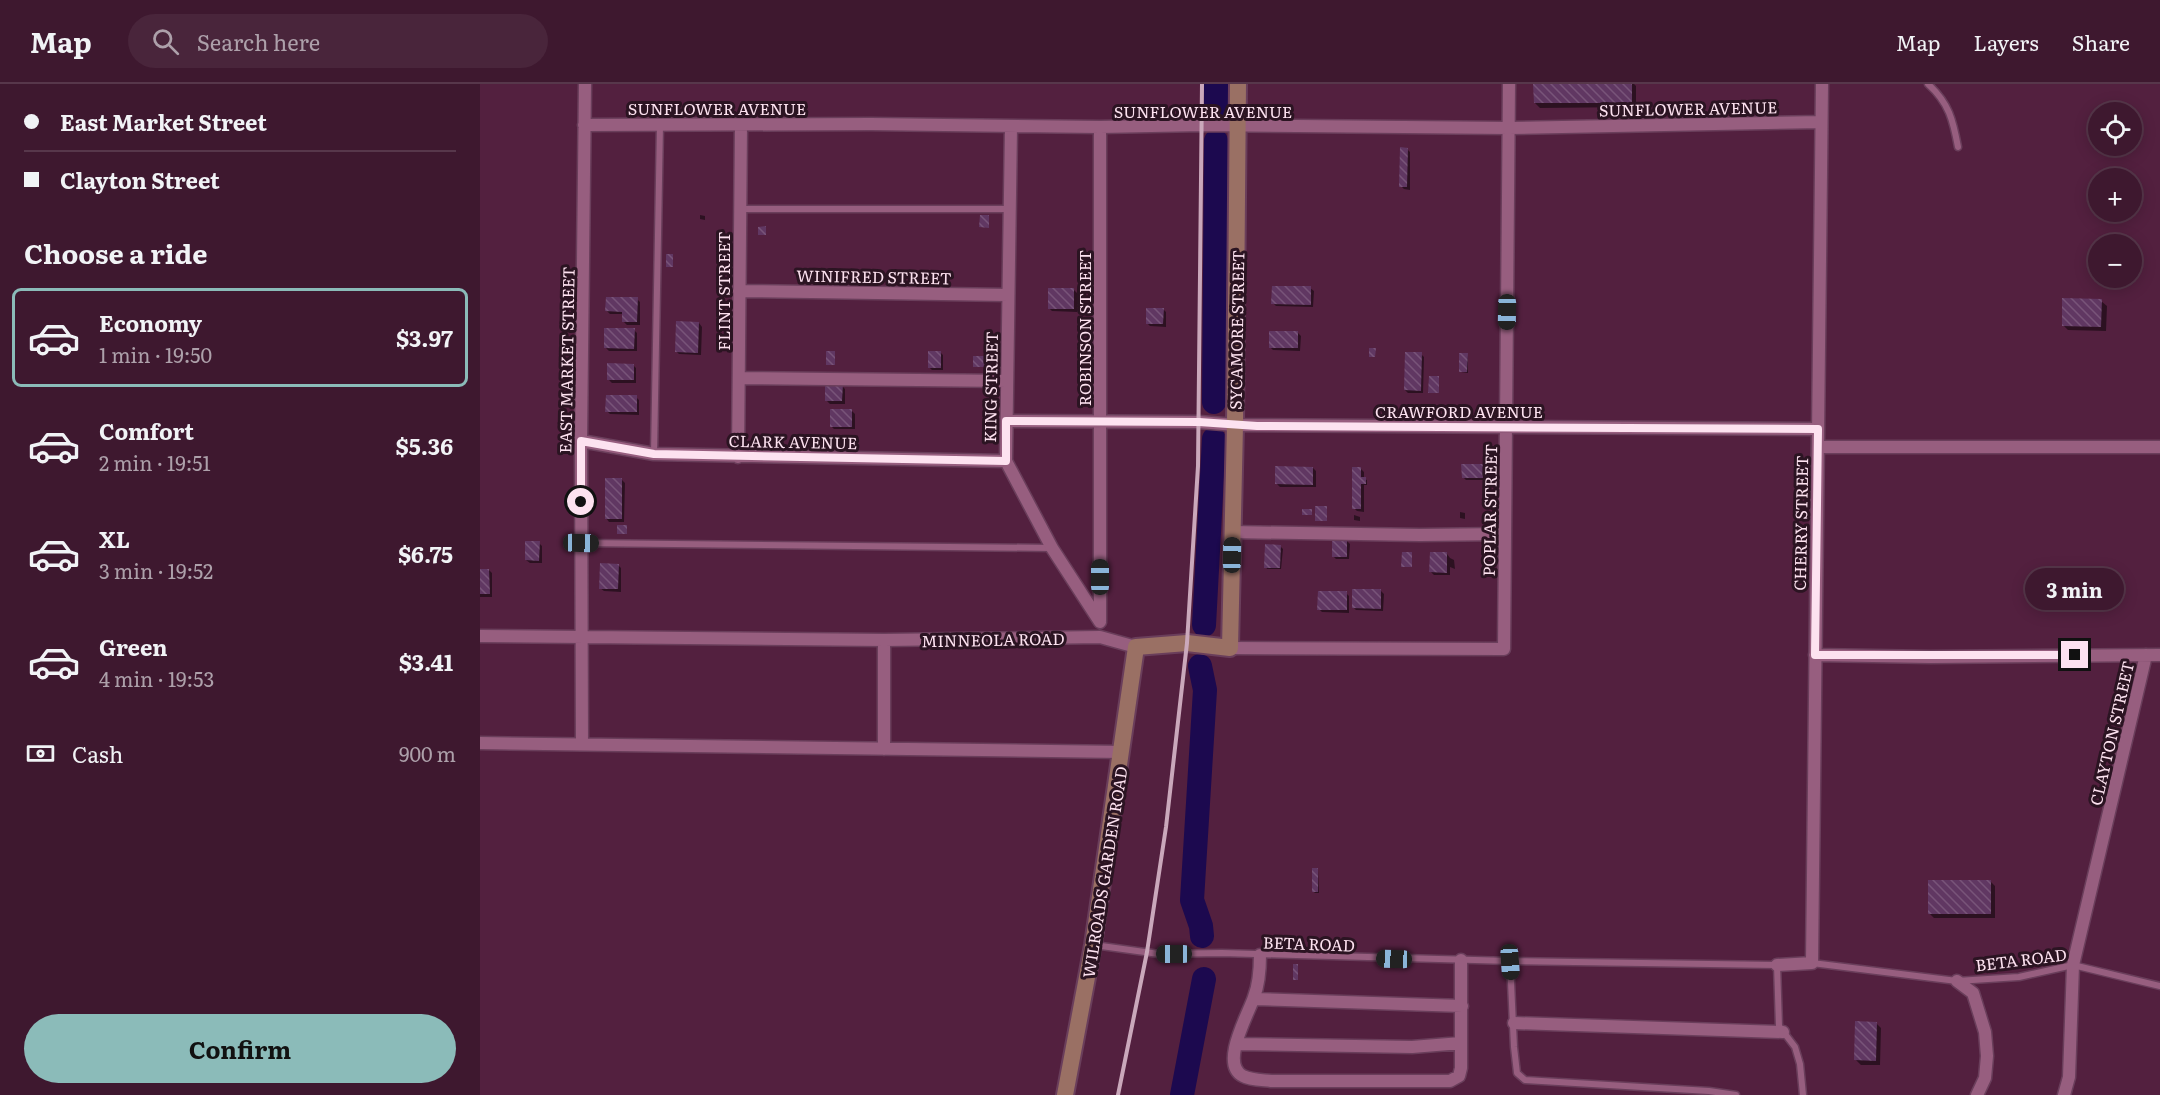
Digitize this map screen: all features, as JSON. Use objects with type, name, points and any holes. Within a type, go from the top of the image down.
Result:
[{"type":"street","name":"EAST MARKET STREET","points":[[582,744],[581,441],[585,84]]},
{"type":"street","name":"SYCAMORE STREET","points":[[1230,648],[1235,425],[1238,84]]},
{"type":"street","name":"POPLAR STREET","points":[[1504,649],[1509,84]]},
{"type":"street","name":"CHERRY STREET","points":[[1812,963],[1821,84]]},
{"type":"street","name":"SUNFLOWER AVENUE","points":[[584,126],[872,124],[1011,127],[1202,125],[1509,128],[1821,122]]},
{"type":"street","name":"FLINT STREET","points":[[738,457],[741,125]]},
{"type":"street","name":"KING STREET","points":[[1011,127],[1006,461],[1052,548],[1100,622]]},
{"type":"street","name":"ROBINSON STREET","points":[[1100,127],[1100,637]]},
{"type":"street","name":"WINIFRED STREET","points":[[740,291],[1008,295]]},
{"type":"street","points":[[739,378],[1007,381]]},
{"type":"street","name":"CRAWFORD AVENUE","points":[[1006,421],[1506,428],[1818,429]]},
{"type":"street","name":"CLARK AVENUE","points":[[581,441],[654,454],[1006,461]]},
{"type":"street","points":[[1818,447],[2160,447]]},
{"type":"street","points":[[1232,532],[1505,534]]},
{"type":"street","name":"MINNEOLA ROAD","points":[[480,636],[884,640],[1100,637],[1137,647],[1187,643],[1230,648],[1504,649]]},
{"type":"street","points":[[884,640],[884,749]]},
{"type":"street","name":"WILROADS GARDEN ROAD","points":[[1065,1095],[1094,945],[1137,647]]},
{"type":"street","name":"CLAYTON STREET","points":[[1815,655],[1931,657],[2146,655],[2073,965],[2069,1077],[2064,1095]]},
{"type":"street","points":[[2146,655],[2160,655]]},
{"type":"street","points":[[480,743],[1122,752]]},
{"type":"street","points":[[1260,955],[1254,999],[1239,1032],[1236,1069],[1242,1076],[1271,1081],[1450,1081],[1459,1076],[1461,1068],[1461,960]]},
{"type":"street","points":[[1777,965],[1812,963]]},
{"type":"street","points":[[1957,981],[1973,993],[1985,1032],[1987,1056],[1985,1078],[1977,1095]]},
{"type":"street","points":[[1254,999],[1462,1006]]},
{"type":"street","points":[[1514,1023],[1783,1032]]},
{"type":"street","points":[[1237,1044],[1412,1047],[1461,1043]]},
{"type":"lane","points":[[1928,84],[1942,97],[1953,121],[1958,147]]},
{"type":"lane","points":[[654,454],[660,125]]},
{"type":"lane","points":[[740,208],[1009,209]]},
{"type":"lane","points":[[581,543],[1052,548]]},
{"type":"lane","name":"BETA ROAD","points":[[1094,945],[1159,954],[1222,953],[1510,962],[1777,965]]},
{"type":"lane","points":[[1510,962],[1517,1073],[1525,1080],[1709,1091],[1736,1095]]},
{"type":"lane","name":"BETA ROAD","points":[[1812,963],[1957,981],[2019,977],[2073,965],[2160,986]]},
{"type":"lane","points":[[1777,965],[1779,1026],[1795,1047],[1800,1064],[1803,1095]]},
{"type":"building","points":[[1533,84],[1632,84],[1632,103],[1534,103]]},
{"type":"building","points":[[1400,147],[1408,148],[1407,187],[1399,187]]},
{"type":"building","points":[[980,215],[989,215],[989,228],[979,227]]},
{"type":"building","points":[[766,226],[766,235],[758,235],[758,227]]},
{"type":"building","points":[[666,254],[673,254],[673,267],[666,267]]},
{"type":"building","points":[[1272,286],[1311,286],[1311,305],[1271,304]]},
{"type":"building","points":[[1048,288],[1074,288],[1074,309],[1048,309]]},
{"type":"building","points":[[606,297],[638,297],[637,322],[622,322],[622,312],[605,311]]},
{"type":"building","points":[[2062,298],[2102,299],[2101,327],[2062,326]]},
{"type":"building","points":[[1146,308],[1164,308],[1163,324],[1146,324]]},
{"type":"building","points":[[676,321],[699,322],[698,353],[675,352]]},
{"type":"building","points":[[604,328],[635,328],[634,349],[604,348]]},
{"type":"building","points":[[1269,331],[1298,331],[1298,348],[1269,348]]},
{"type":"building","points":[[1369,348],[1376,348],[1375,357],[1369,357]]},
{"type":"building","points":[[826,351],[835,351],[835,365],[826,365]]},
{"type":"building","points":[[928,351],[941,351],[941,368],[928,368]]},
{"type":"building","points":[[1405,352],[1422,352],[1421,391],[1404,390]]},
{"type":"building","points":[[1459,353],[1468,353],[1467,372],[1459,372]]},
{"type":"building","points":[[973,356],[988,356],[988,367],[973,367]]},
{"type":"building","points":[[607,363],[634,364],[634,380],[607,380]]},
{"type":"building","points":[[1429,376],[1439,376],[1439,393],[1428,393]]},
{"type":"building","points":[[825,384],[843,384],[842,401],[825,401]]},
{"type":"building","points":[[606,395],[637,395],[637,412],[605,412]]},
{"type":"building","points":[[830,409],[852,409],[852,427],[830,427]]},
{"type":"building","points":[[1461,464],[1483,464],[1483,478],[1462,478]]},
{"type":"building","points":[[1275,466],[1313,467],[1313,485],[1275,484]]},
{"type":"building","points":[[1352,467],[1361,467],[1361,477],[1366,477],[1366,484],[1361,484],[1361,509],[1352,509]]},
{"type":"building","points":[[605,478],[622,478],[622,519],[605,519]]},
{"type":"building","points":[[1315,506],[1327,506],[1327,521],[1315,521]]},
{"type":"building","points":[[1302,509],[1312,509],[1312,515],[1302,515]]},
{"type":"building","points":[[617,525],[627,525],[627,534],[617,534]]},
{"type":"building","points":[[1332,539],[1347,539],[1347,557],[1332,557]]},
{"type":"building","points":[[525,541],[540,541],[539,561],[525,560]]},
{"type":"building","points":[[1265,544],[1281,545],[1280,568],[1264,568]]},
{"type":"building","points":[[1402,552],[1412,552],[1412,567],[1401,567]]},
{"type":"building","points":[[1430,552],[1447,552],[1447,573],[1429,572]]},
{"type":"building","points":[[600,563],[619,564],[618,589],[599,589]]},
{"type":"building","points":[[480,569],[489,569],[490,594],[480,594]]},
{"type":"building","points":[[1352,589],[1381,589],[1381,609],[1352,608]]},
{"type":"building","points":[[1318,591],[1347,591],[1347,610],[1317,610]]},
{"type":"building","points":[[1312,868],[1318,868],[1318,892],[1312,892]]},
{"type":"building","points":[[1928,880],[1991,880],[1991,914],[1928,914]]},
{"type":"building","points":[[1293,964],[1298,964],[1298,980],[1293,980]]},
{"type":"building","points":[[1855,1021],[1877,1022],[1876,1061],[1854,1060]]},
{"type":"waterway","points":[[1216,84],[1216,106]]},
{"type":"waterway","points":[[1214,402],[1216,141]]},
{"type":"waterway","points":[[1204,625],[1214,439]]},
{"type":"waterway","points":[[1200,666],[1205,690],[1192,900],[1202,936]]},
{"type":"waterway","points":[[1182,1095],[1204,979]]},
{"type":"railway","points":[[1118,1095],[1147,952],[1166,827],[1187,643],[1198,466],[1202,84]]},
{"type":"route","points":[[581,502],[581,441],[654,454],[761,458],[1006,461],[1006,421],[1199,422],[1257,426],[1818,429],[1815,655],[1931,657],[2075,655]]}]
